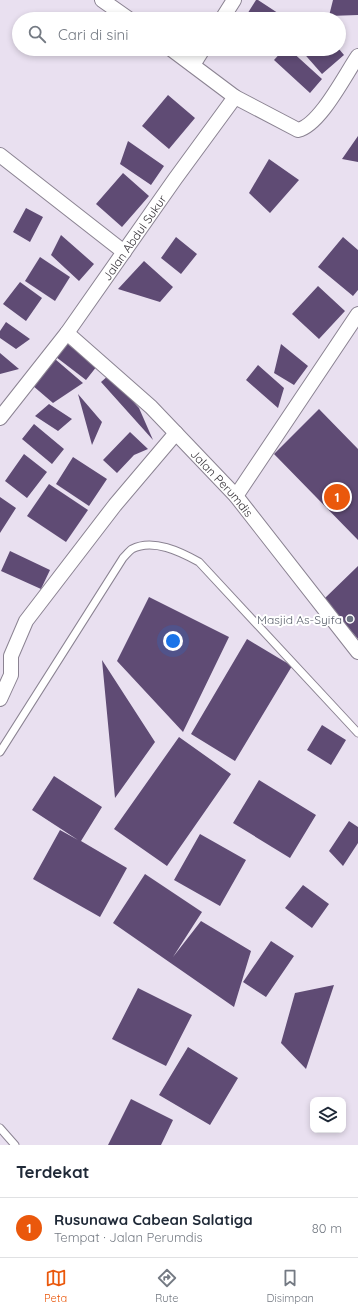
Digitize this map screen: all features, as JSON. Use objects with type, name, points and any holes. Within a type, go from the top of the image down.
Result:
[{"type":"street","points":[[102,0],[119,12]]},
{"type":"street","points":[[226,12],[234,0]]},
{"type":"street","points":[[181,56],[235,97],[298,130],[305,128],[312,123],[322,111],[358,56]]},
{"type":"street","points":[[193,64],[198,56]]},
{"type":"street","name":"Jalan Abdul Sukur","points":[[2,410],[67,333],[235,97]]},
{"type":"street","points":[[0,154],[124,252]]},
{"type":"street","points":[[236,496],[358,314]]},
{"type":"street","name":"Jalan Perumdis","points":[[67,333],[151,407],[236,496],[358,652]]},
{"type":"street","points":[[0,699],[11,675],[11,656],[26,621],[116,505],[176,433]]},
{"type":"lane","points":[[0,752],[123,558],[133,549],[145,547],[166,546],[199,562],[358,733]]},
{"type":"lane","points":[[0,1128],[15,1145]]},
{"type":"building","points":[[256,0],[258,0],[276,12],[248,12]]},
{"type":"building","points":[[333,0],[358,0],[358,15],[346,15],[346,12],[330,12]]},
{"type":"building","points":[[278,56],[297,56],[322,79],[310,93],[274,60]]},
{"type":"building","points":[[306,56],[343,56],[322,74]]},
{"type":"building","points":[[168,95],[195,118],[169,149],[142,126]]},
{"type":"building","points":[[358,136],[358,162],[342,159]]},
{"type":"building","points":[[128,141],[164,166],[151,185],[120,164]]},
{"type":"building","points":[[269,159],[299,180],[270,213],[249,193]]},
{"type":"building","points":[[123,173],[149,196],[122,227],[96,204]]},
{"type":"building","points":[[26,208],[43,217],[30,242],[13,232]]},
{"type":"building","points":[[61,235],[94,264],[79,281],[51,255]]},
{"type":"building","points":[[176,237],[197,254],[181,274],[161,258]]},
{"type":"building","points":[[343,237],[358,250],[358,290],[353,296],[318,267]]},
{"type":"building","points":[[40,257],[70,277],[55,301],[25,281]]},
{"type":"building","points":[[144,261],[173,287],[160,302],[118,289]]},
{"type":"building","points":[[20,282],[42,298],[26,321],[3,304]]},
{"type":"building","points":[[318,286],[345,311],[319,339],[292,314]]},
{"type":"building","points":[[6,322],[30,339],[16,349],[0,338],[0,331]]},
{"type":"building","points":[[66,343],[97,366],[86,380],[56,357]]},
{"type":"building","points":[[281,344],[308,366],[294,385],[274,373]]},
{"type":"building","points":[[0,353],[19,369],[0,374]]},
{"type":"building","points":[[55,359],[83,383],[53,403],[32,385]]},
{"type":"building","points":[[258,365],[284,388],[278,408],[246,380]]},
{"type":"building","points":[[109,375],[139,408],[153,440],[101,382]]},
{"type":"building","points":[[78,394],[102,422],[92,445]]},
{"type":"building","points":[[49,404],[72,419],[58,431],[35,416]]},
{"type":"building","points":[[319,409],[358,449],[358,540],[274,454]]},
{"type":"building","points":[[34,424],[64,449],[52,464],[22,439]]},
{"type":"building","points":[[130,432],[148,449],[134,455],[117,473],[103,460]]},
{"type":"building","points":[[24,454],[47,472],[27,498],[5,481]]},
{"type":"building","points":[[73,457],[107,479],[89,506],[56,484]]},
{"type":"building","points":[[49,484],[88,510],[66,542],[27,516]]},
{"type":"building","points":[[0,497],[16,508],[0,533]]},
{"type":"building","points":[[10,551],[50,570],[41,589],[1,571]]},
{"type":"building","name":"Masjid As-Syifa","points":[[358,566],[358,639],[324,599]]},
{"type":"building","points":[[149,597],[229,637],[183,732],[117,661]]},
{"type":"building","points":[[247,639],[292,666],[235,761],[191,734]]},
{"type":"building","points":[[102,660],[155,742],[115,798]]},
{"type":"building","points":[[322,725],[346,740],[331,765],[307,750]]},
{"type":"building","points":[[179,737],[231,774],[167,866],[114,829]]},
{"type":"building","points":[[54,776],[102,807],[81,841],[127,868],[100,917],[33,879],[60,830],[78,840],[32,810]]},
{"type":"building","points":[[259,780],[316,815],[290,858],[233,823]]},
{"type":"building","points":[[349,821],[358,827],[358,843],[343,866],[329,851]]},
{"type":"building","points":[[200,834],[246,860],[220,906],[174,880]]},
{"type":"building","points":[[145,874],[202,912],[173,957],[201,921],[251,951],[234,1007],[113,923]]},
{"type":"building","points":[[303,885],[329,904],[312,928],[285,908]]},
{"type":"building","points":[[271,941],[294,956],[266,997],[243,982]]},
{"type":"building","points":[[334,985],[306,1069],[281,1043],[295,993]]},
{"type":"building","points":[[138,988],[192,1015],[166,1066],[112,1039]]},
{"type":"building","points":[[188,1047],[238,1078],[210,1125],[159,1095]]},
{"type":"building","points":[[131,1099],[173,1120],[161,1145],[108,1145]]},
{"type":"place","name":"Rusunawa Cabean Salatiga","points":[[337,497]]},
{"type":"place","name":"Masjid As-Syifa","points":[[350,619]]}]
